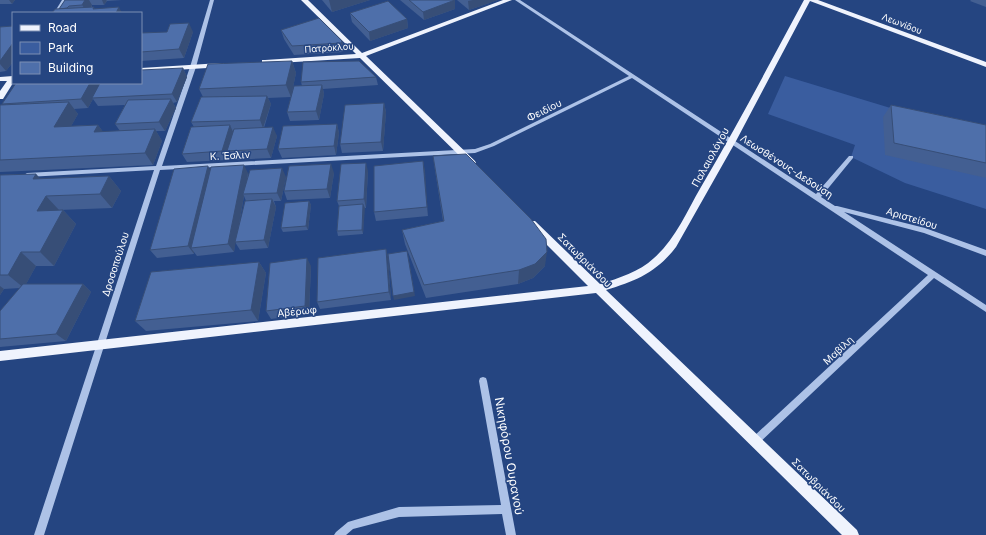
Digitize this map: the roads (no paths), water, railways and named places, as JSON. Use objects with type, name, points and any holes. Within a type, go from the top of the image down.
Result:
[{"type":"main road","points":[[304,0],[477,169]]},
{"type":"main road","name":"Πατρόκλου","points":[[257,63],[360,56],[509,0]]},
{"type":"main road","name":"Παλαιολόγου","points":[[597,289],[622,282],[653,266],[663,258],[732,141],[807,0]]},
{"type":"main road","name":"Λεωνίδου","points":[[812,0],[986,66]]},
{"type":"main road","points":[[142,70],[233,64]]},
{"type":"main road","points":[[0,78],[12,78]]},
{"type":"main road","points":[[0,97],[12,79]]},
{"type":"main road","name":"Σατωβριάνδου","points":[[526,218],[597,289],[756,440],[852,535]]},
{"type":"main road","name":"Αβέρωφ","points":[[0,356],[597,289]]},
{"type":"street","points":[[57,12],[64,0]]},
{"type":"street","name":"Δροσοπούλου","points":[[39,535],[158,168],[193,67],[212,0]]},
{"type":"street","name":"Λεωσθένους-Δεδούση","points":[[518,0],[986,308]]},
{"type":"street","name":"Φειδίου","points":[[460,152],[475,151],[492,145],[634,76]]},
{"type":"street","name":"K. Έσλιν","points":[[24,175],[460,152]]},
{"type":"street","points":[[817,197],[851,157]]},
{"type":"street","name":"Αριστείδου","points":[[831,206],[925,231],[986,253]]},
{"type":"street","name":"Μαβίλη","points":[[756,440],[934,274]]},
{"type":"street","name":"Νικηφόρου Ουρανού","points":[[483,381],[511,535]]},
{"type":"street","points":[[339,535],[351,525],[399,512],[506,509]]}]
